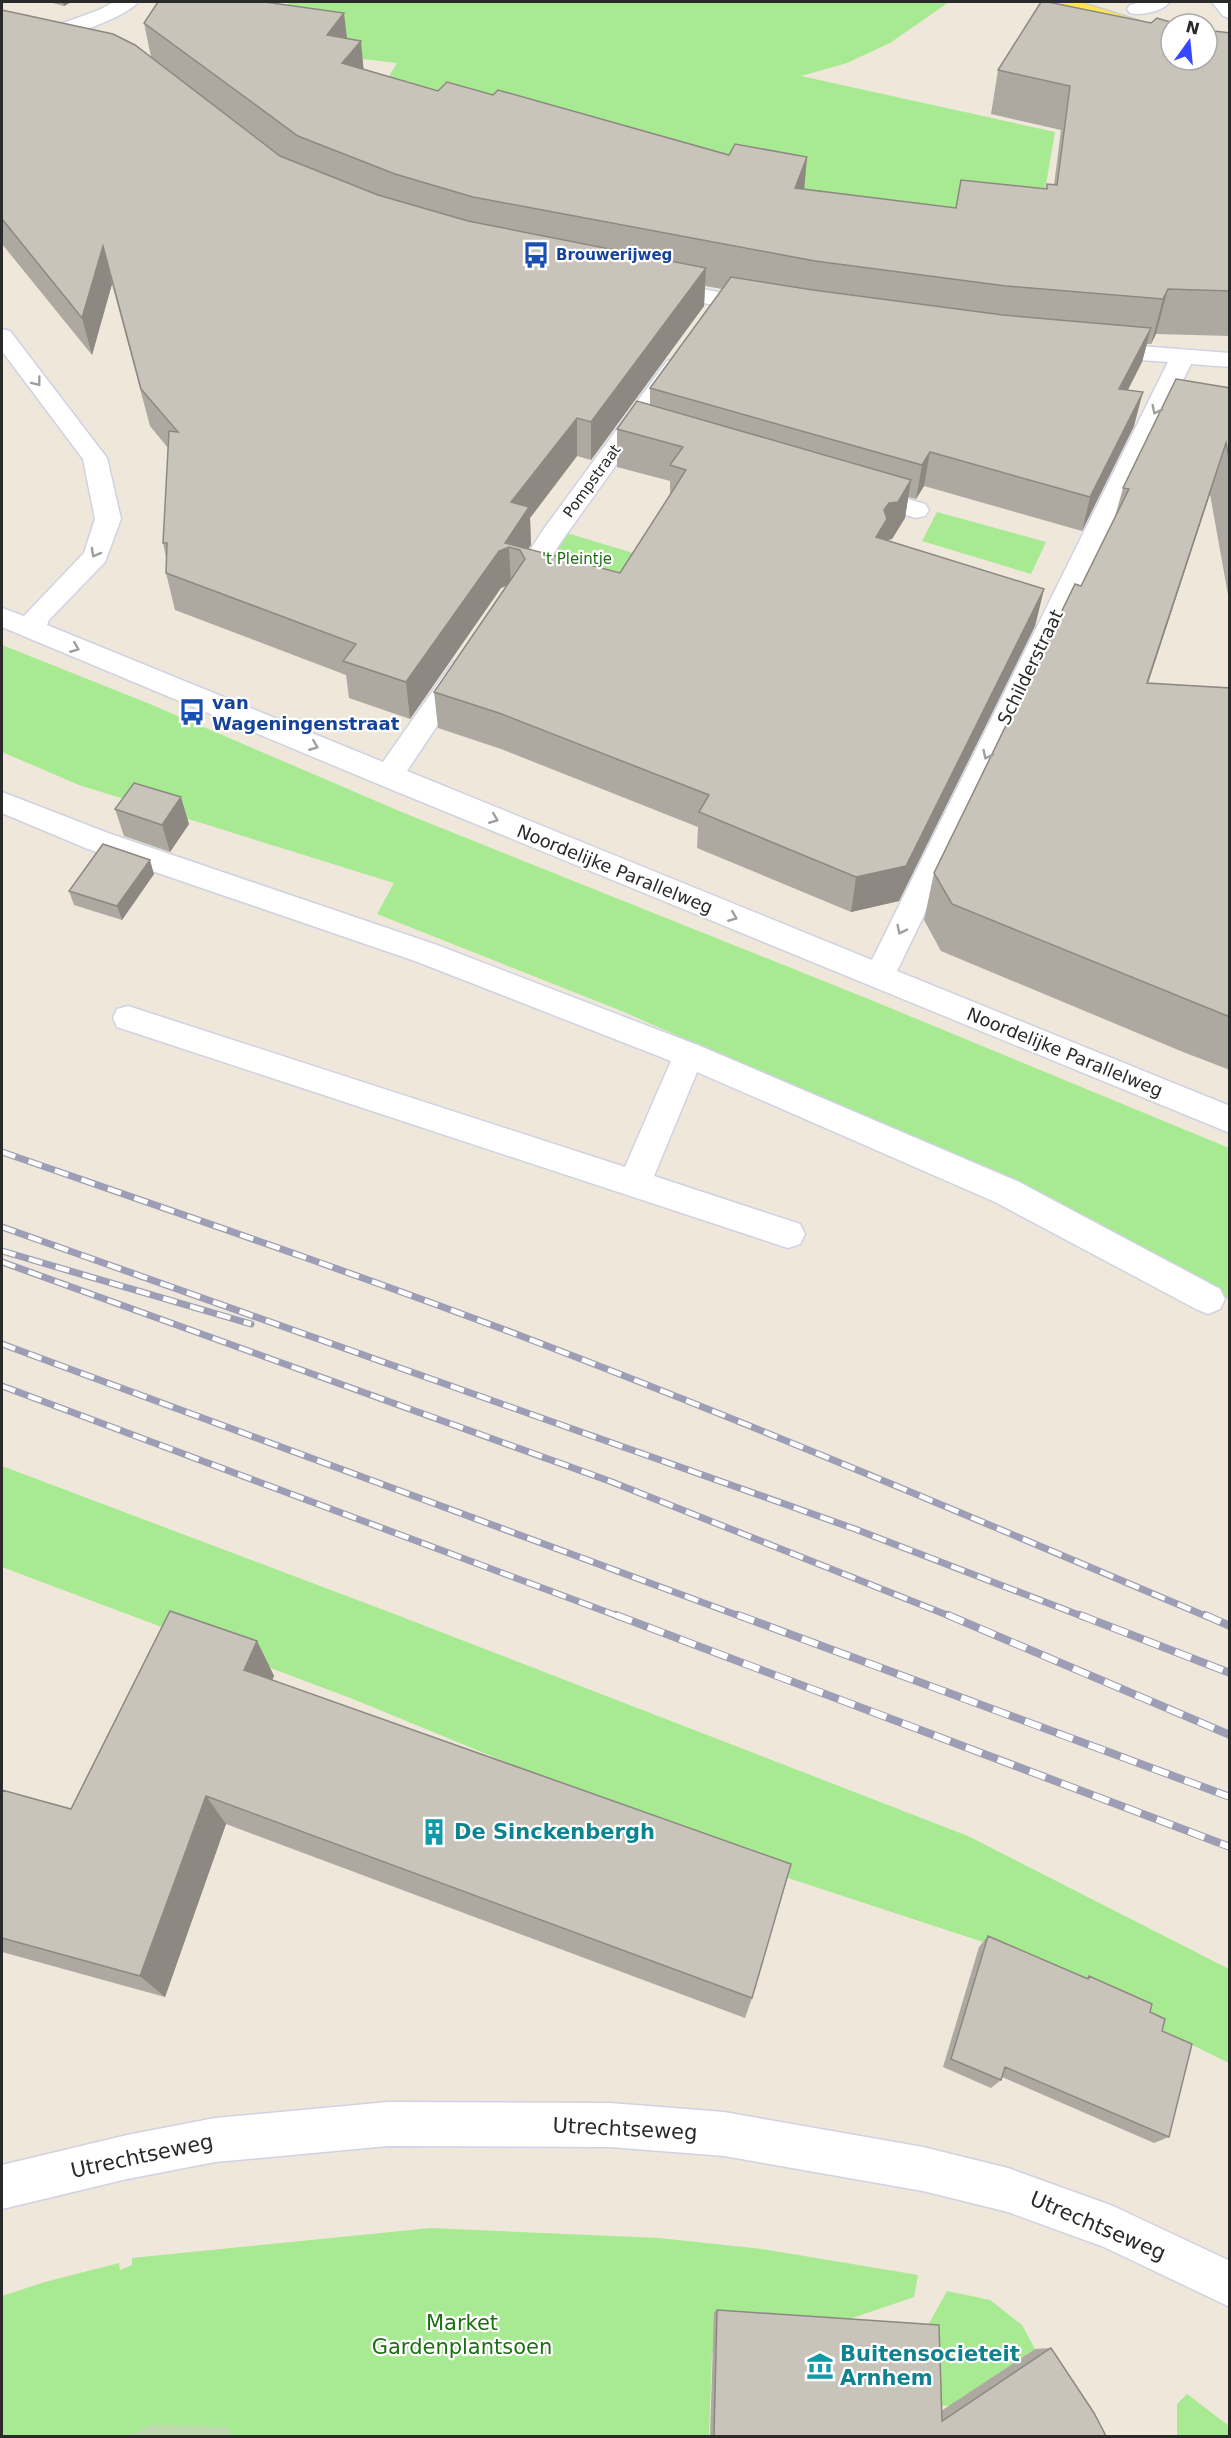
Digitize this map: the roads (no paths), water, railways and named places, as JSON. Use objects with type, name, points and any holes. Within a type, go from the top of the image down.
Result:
[{"type":"main road","points":[[1061,2],[1159,33]]},
{"type":"main road","points":[[1115,2],[1159,16]]},
{"type":"street","points":[[51,34],[106,14],[128,2]]},
{"type":"street","points":[[1137,9],[1160,2]]},
{"type":"street","points":[[1221,2],[1230,12]]},
{"type":"street","points":[[29,27],[83,45]]},
{"type":"street","points":[[642,284],[715,310],[777,309]]},
{"type":"street","points":[[2,336],[95,458],[108,519],[96,556],[37,616],[32,630]]},
{"type":"street","name":"Pompstraat","points":[[527,575],[552,536],[645,431],[688,347]]},
{"type":"street","points":[[1078,348],[1230,360]]},
{"type":"street","name":"Schilderstraat","points":[[879,976],[1052,596],[1182,358]]},
{"type":"street","points":[[840,488],[916,510]]},
{"type":"street","name":"Noordelijke Parallelweg","points":[[2,617],[1230,1120]]},
{"type":"street","points":[[388,777],[473,652]]},
{"type":"street","points":[[2,802],[98,841],[426,953],[689,1055],[1007,1192],[1208,1299]]},
{"type":"street","points":[[128,1018],[788,1234]]},
{"type":"street","points":[[634,1185],[689,1055]]},
{"type":"street","name":"Utrechtseweg","points":[[2,2187],[127,2157],[215,2140],[387,2124],[610,2125],[724,2134],[923,2169],[1008,2190],[1113,2228],[1230,2285]]},
{"type":"railway","points":[[2,1152],[332,1267],[529,1339],[785,1440],[1208,1617]]},
{"type":"railway","points":[[2,1227],[855,1529],[1084,1617]]},
{"type":"railway","points":[[2,1251],[251,1324]]},
{"type":"railway","points":[[2,1262],[612,1482],[952,1617]]},
{"type":"railway","points":[[2,1344],[742,1617]]},
{"type":"railway","points":[[2,1386],[620,1617]]},
{"type":"railway","points":[[616,1615],[1230,1847]]},
{"type":"railway","points":[[738,1615],[1230,1797]]},
{"type":"railway","points":[[948,1615],[1230,1735]]},
{"type":"railway","points":[[1080,1615],[1230,1673]]},
{"type":"railway","points":[[1205,1615],[1230,1626]]},
{"type":"place","name":"Brouwerijweg","points":[[536,255]]},
{"type":"place","name":"van Wageningenstraat","points":[[192,712]]},
{"type":"place","name":"De Sinckenbergh","points":[[434,1832]]},
{"type":"place","name":"Buitensocieteit Arnhem","points":[[820,2366]]},
{"type":"park label","name":"'t Pleintje","points":[[577,559]]},
{"type":"park label","name":"Market Gardenplantsoen","points":[[462,2335]]}]
